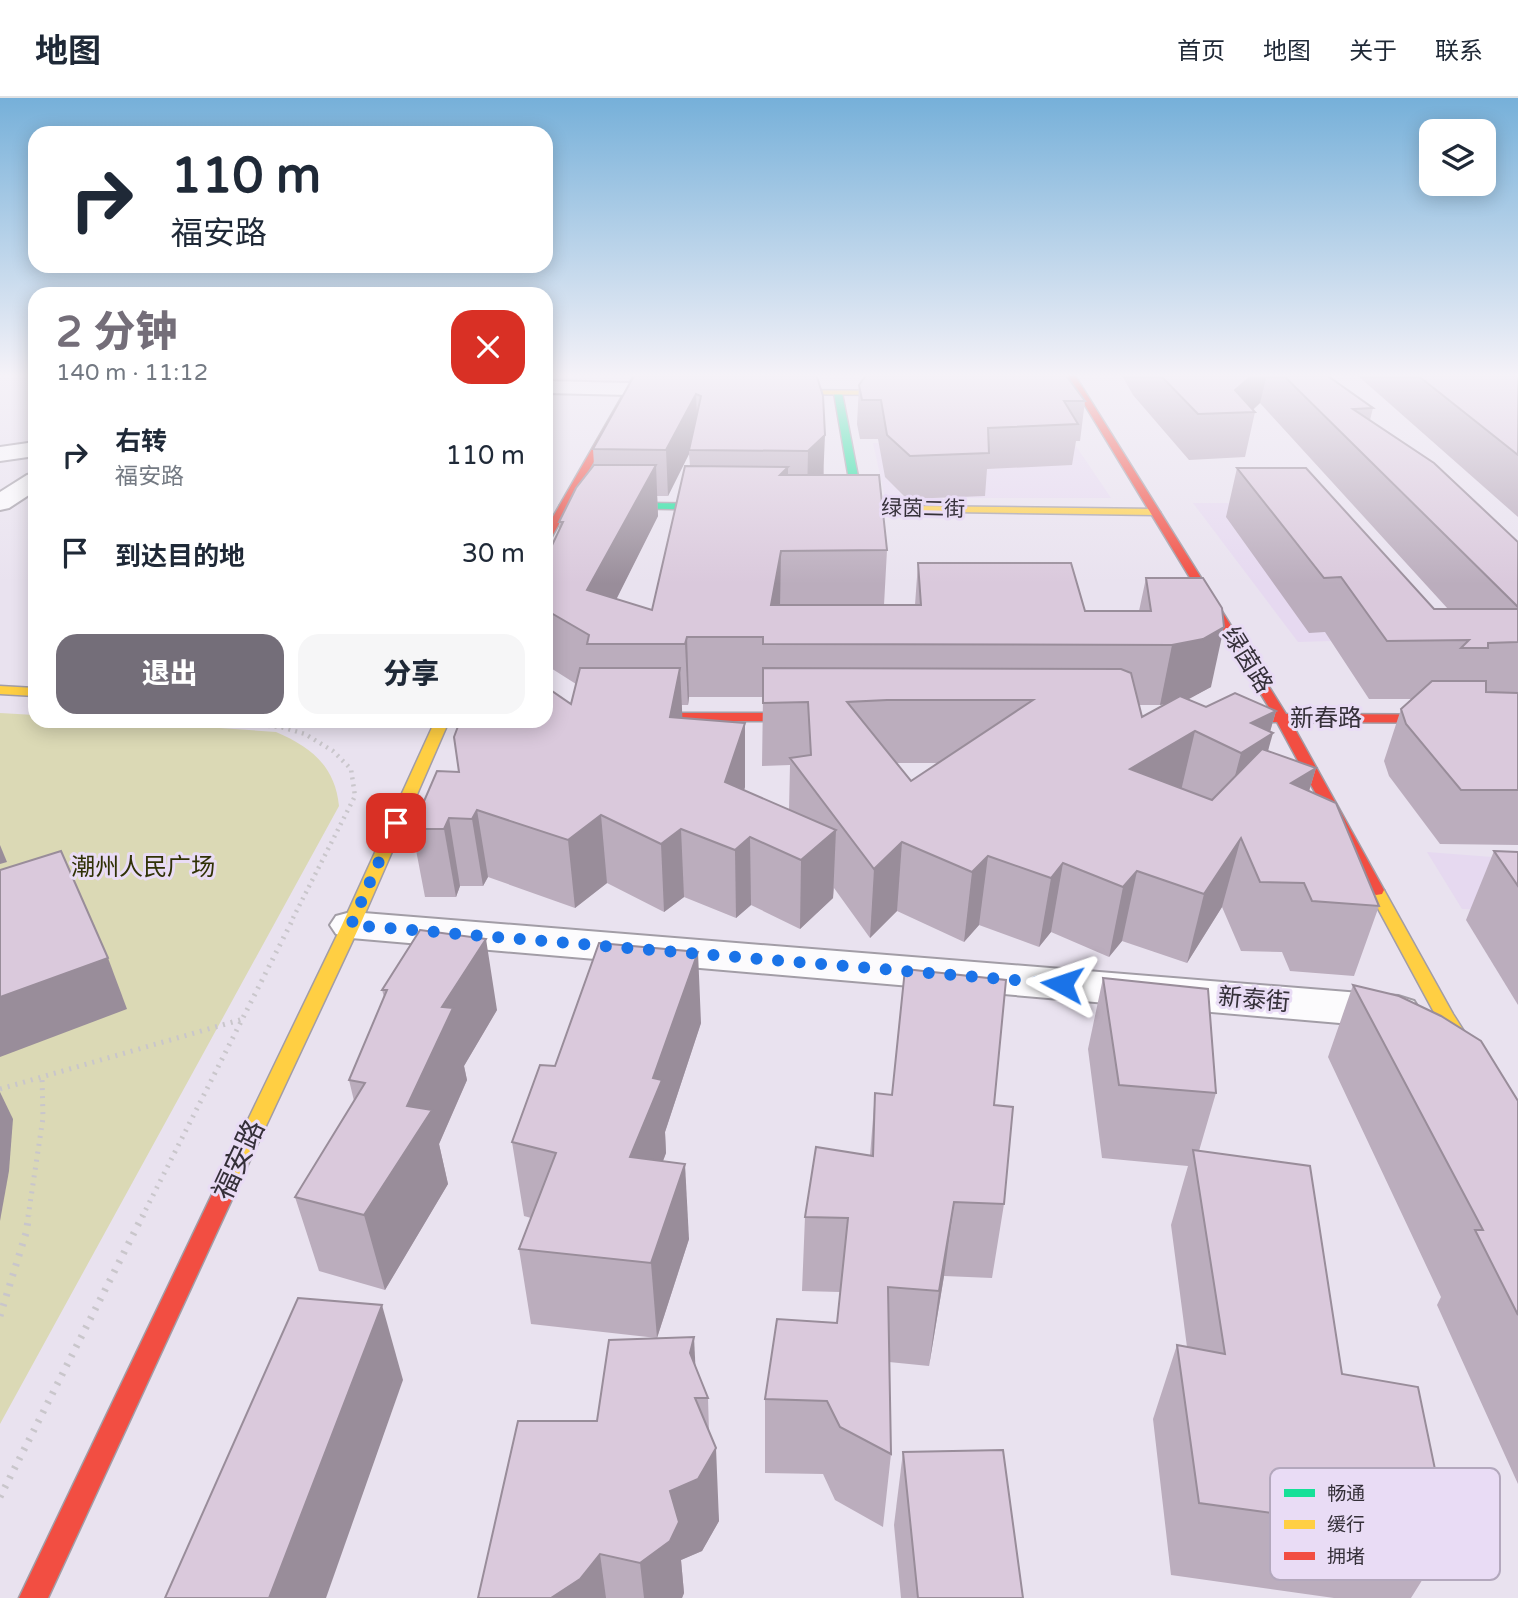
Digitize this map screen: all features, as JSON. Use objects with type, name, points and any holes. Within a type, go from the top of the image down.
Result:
[{"type":"street","points":[[553,526],[601,444]]},
{"type":"street","points":[[847,444],[859,509]]},
{"type":"street","name":"绿茵路","points":[[1109,444],[1155,512],[1282,718],[1445,1016],[1518,1133]]},
{"type":"street","points":[[0,454],[28,450]]},
{"type":"street","points":[[0,503],[28,485]]},
{"type":"street","points":[[565,505],[738,507]]},
{"type":"street","name":"绿茵二街","points":[[819,508],[1155,512]]},
{"type":"street","points":[[553,716],[838,717]]},
{"type":"street","name":"新春路","points":[[1213,718],[1518,719]]},
{"type":"street","name":"福安路","points":[[33,1598],[351,925],[439,728]]},
{"type":"street","name":"新泰街","points":[[351,925],[1445,1016]]},
{"type":"path","points":[[0,1497],[355,796],[351,769],[333,751],[305,734],[284,728]]},
{"type":"path","points":[[0,1089],[243,1019]]},
{"type":"path","points":[[0,1316],[26,1233],[43,1118],[42,1077]]},
{"type":"shaded area","points":[[873,444],[1075,444],[1111,498],[885,498]]},
{"type":"shaded area","points":[[1193,503],[1308,503],[1430,638],[1298,642]]},
{"type":"shaded area","points":[[1427,852],[1518,859],[1510,911],[1462,909]]},
{"type":"green space","name":"潮州人民广场","points":[[0,713],[28,715],[28,728],[218,728],[276,732],[310,751],[327,769],[337,792],[339,806],[0,1424]]},
{"type":"building","points":[[596,444],[669,444],[666,450],[593,449]]},
{"type":"building","points":[[690,444],[815,444],[808,451],[689,450]]},
{"type":"building","points":[[897,444],[989,444],[989,453],[910,456]]},
{"type":"building","points":[[1353,444],[1406,444],[1434,463],[1518,542],[1518,607]]},
{"type":"building","points":[[1504,444],[1518,444],[1518,455]]},
{"type":"building","points":[[594,465],[656,465],[587,590],[652,610],[685,466],[788,467],[780,475],[879,475],[887,550],[781,551],[771,605],[921,605],[918,563],[1071,563],[1085,611],[1151,611],[1146,578],[1203,578],[1222,608],[1224,627],[1203,639],[1172,645],[763,644],[763,637],[687,637],[685,644],[587,644],[589,635],[553,614],[553,543],[563,522],[559,522],[576,488]]},
{"type":"building","points":[[1237,468],[1306,468],[1434,609],[1518,609],[1518,642],[1488,643],[1488,648],[1461,648],[1469,640],[1387,641],[1341,577],[1324,578]]},
{"type":"building","points":[[580,668],[680,668],[670,717],[745,723],[725,782],[836,830],[801,860],[750,837],[735,850],[681,829],[661,844],[601,815],[568,840],[477,810],[472,819],[449,818],[444,829],[412,829],[437,771],[459,772],[454,737],[457,728],[553,728],[553,692],[571,704]]},
{"type":"building","points":[[763,668],[1121,669],[1131,673],[1142,717],[1180,696],[1206,707],[1235,693],[1276,711],[1251,723],[1273,733],[1241,753],[1195,731],[1130,769],[1212,800],[1262,749],[1316,768],[1291,783],[1336,803],[1379,906],[1312,901],[1304,883],[1260,882],[1241,838],[1204,894],[1137,871],[1123,887],[1063,863],[1051,878],[988,856],[972,872],[902,842],[874,869],[790,758],[811,755],[808,702],[763,703]],"holes":[[[887,700],[1033,700],[911,781],[847,702]]]},
{"type":"building","points":[[1432,681],[1486,681],[1486,692],[1518,693],[1518,790],[1461,790],[1406,724],[1401,709]]},
{"type":"building","points":[[61,851],[108,958],[0,997],[0,870]]},
{"type":"building","points":[[1494,851],[1518,852],[1518,886]]},
{"type":"building","points":[[420,930],[486,939],[442,1007],[453,1008],[407,1106],[432,1110],[364,1215],[295,1197],[365,1083],[349,1080],[387,990],[382,990]]},
{"type":"building","points":[[599,943],[698,952],[653,1078],[662,1080],[630,1157],[685,1164],[651,1263],[519,1249],[556,1153],[512,1142],[540,1065],[555,1066]]},
{"type":"building","points":[[905,969],[1006,980],[994,1105],[1013,1107],[1004,1204],[954,1202],[939,1291],[888,1287],[891,1454],[840,1427],[827,1401],[765,1399],[777,1319],[837,1323],[848,1218],[805,1217],[816,1147],[873,1156],[875,1093],[892,1095]]},
{"type":"building","points":[[1103,978],[1208,989],[1216,1093],[1119,1085]]},
{"type":"building","points":[[1353,985],[1399,996],[1441,1016],[1481,1041],[1518,1101],[1518,1315],[1475,1230],[1483,1230]]},
{"type":"building","points":[[1193,1150],[1310,1166],[1342,1374],[1418,1387],[1435,1468],[1270,1468],[1270,1513],[1199,1503],[1177,1345],[1225,1354]]},
{"type":"building","points":[[298,1298],[382,1305],[269,1598],[165,1598]]},
{"type":"building","points":[[694,1337],[690,1353],[708,1398],[695,1398],[716,1448],[698,1479],[670,1491],[679,1522],[670,1541],[640,1563],[600,1554],[580,1579],[551,1598],[478,1598],[518,1421],[597,1421],[609,1340]]},
{"type":"building","points":[[1003,1450],[1023,1598],[918,1598],[903,1452]]},
{"type":"traffic: fast","points":[[847,444],[859,508]]},
{"type":"traffic: fast","points":[[565,505],[727,507]]},
{"type":"traffic: slow","points":[[829,508],[1155,512]]},
{"type":"traffic: slow","points":[[0,690],[28,692]]},
{"type":"traffic: slow","points":[[228,1184],[351,925],[439,728]]},
{"type":"traffic: slow","points":[[1376,890],[1445,1016],[1518,1133]]},
{"type":"traffic: jam","points":[[553,526],[599,444]]},
{"type":"traffic: jam","points":[[1113,444],[1282,718],[1376,890]]},
{"type":"traffic: jam","points":[[553,717],[816,717]]},
{"type":"traffic: jam","points":[[1223,718],[1518,719]]},
{"type":"traffic: jam","points":[[33,1598],[228,1184]]},
{"type":"route","points":[[396,823],[351,925],[1062,984]]}]
